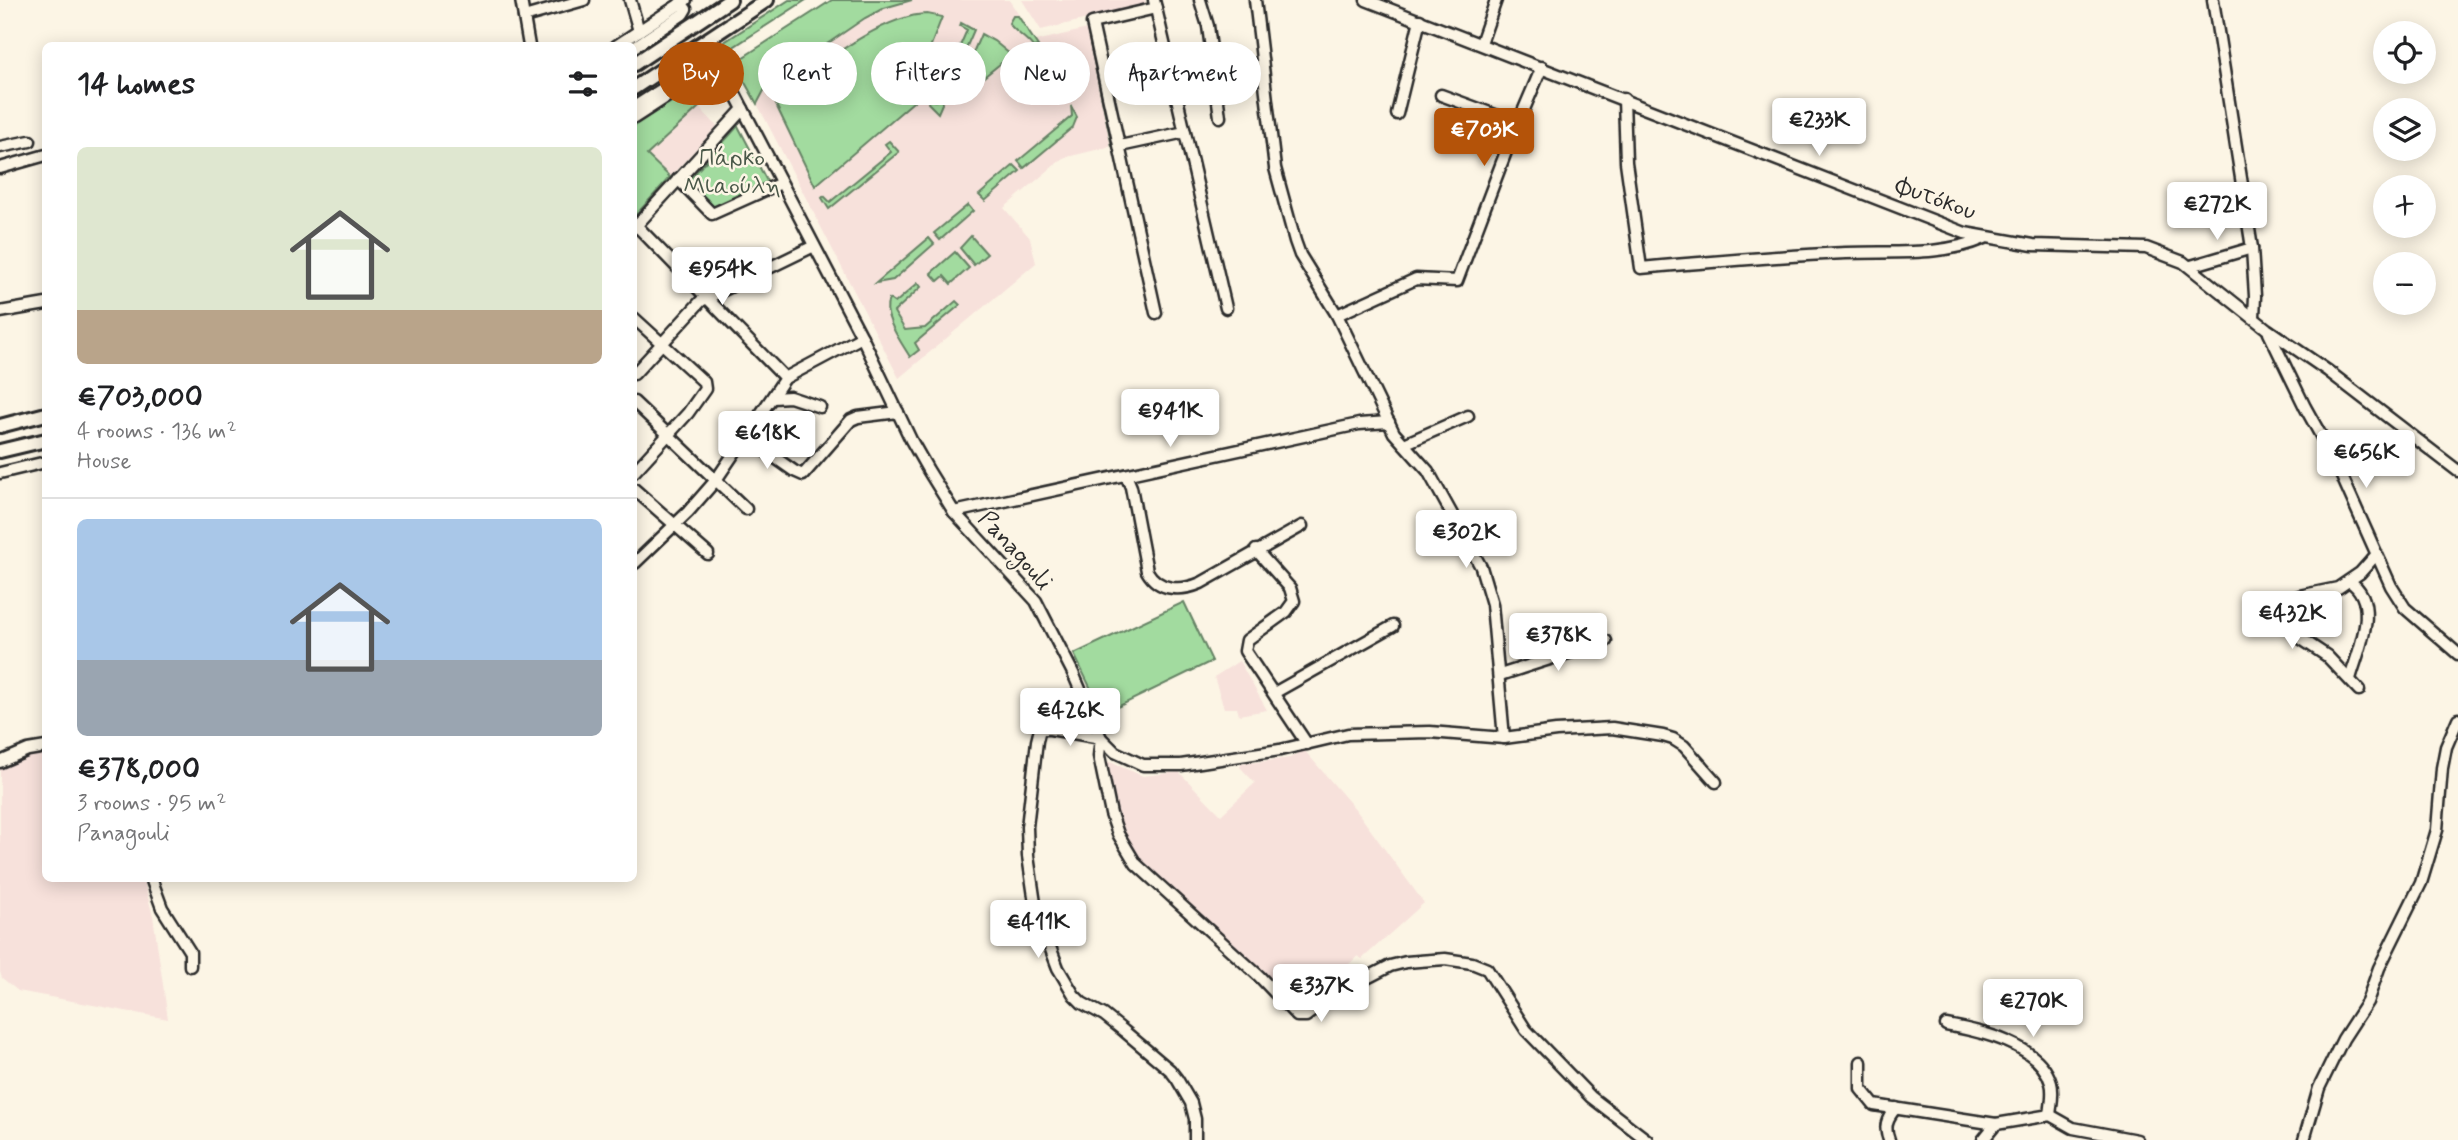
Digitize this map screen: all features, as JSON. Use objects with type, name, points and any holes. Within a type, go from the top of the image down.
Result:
[{"type":"main road","points":[[637,62],[730,0]]},
{"type":"main road","points":[[637,86],[766,0]]},
{"type":"main road","points":[[0,426],[42,415]]},
{"type":"main road","points":[[0,451],[42,441]]},
{"type":"street","points":[[521,0],[528,42]]},
{"type":"street","points":[[524,17],[580,0]]},
{"type":"street","points":[[630,0],[639,31]]},
{"type":"street","points":[[1200,0],[1208,26],[1220,117]]},
{"type":"street","points":[[1255,0],[1271,146],[1279,191],[1300,255],[1337,315],[1396,436],[1428,471],[1481,567],[1492,604],[1504,738]]},
{"type":"street","name":"Φυτόκου","points":[[1366,0],[1940,224],[1985,237],[2033,245],[2146,248],[2170,256],[2191,266],[2267,329]]},
{"type":"street","points":[[1481,43],[1496,0]]},
{"type":"street","points":[[2213,0],[2252,248],[2254,317]]},
{"type":"street","points":[[622,42],[676,3],[686,9],[683,14],[637,45]]},
{"type":"street","points":[[1156,313],[1092,23],[1155,4],[1226,308]]},
{"type":"street","points":[[1396,114],[1420,20]]},
{"type":"street","points":[[1337,315],[1416,279],[1457,281],[1517,123],[1542,67]]},
{"type":"street","points":[[637,105],[658,93]]},
{"type":"street","points":[[1441,95],[1517,123]]},
{"type":"street","points":[[1624,99],[1624,137],[1641,268],[1846,253],[1923,252],[1958,248],[1985,237]]},
{"type":"street","points":[[637,116],[658,101]]},
{"type":"street","name":"Panagouli","points":[[741,105],[928,470],[954,512],[1036,601],[1073,673],[1101,738],[1110,748],[1143,765],[1181,765],[1280,750],[1367,732],[1430,732],[1504,738],[1556,731],[1612,728],[1663,736],[1684,746],[1716,782]]},
{"type":"street","points":[[637,223],[743,109]]},
{"type":"street","points":[[1120,146],[1185,132]]},
{"type":"street","points":[[0,147],[30,141]]},
{"type":"street","points":[[0,168],[42,156]]},
{"type":"street","points":[[678,179],[712,214],[781,183]]},
{"type":"street","points":[[637,229],[785,378]]},
{"type":"street","points":[[637,371],[706,298],[814,246]]},
{"type":"street","points":[[2191,266],[2252,248]]},
{"type":"street","points":[[0,312],[42,305]]},
{"type":"street","points":[[637,321],[705,385],[704,394],[637,469]]},
{"type":"street","points":[[2267,329],[2328,371],[2458,471]]},
{"type":"street","points":[[2267,329],[2335,461],[2376,555],[2406,608],[2458,654]]},
{"type":"street","points":[[637,560],[675,525],[716,480],[747,438],[785,378],[862,337]]},
{"type":"street","points":[[773,398],[790,397],[821,407]]},
{"type":"street","points":[[637,405],[746,509]]},
{"type":"street","points":[[747,438],[803,475],[851,420],[898,412]]},
{"type":"street","points":[[1404,444],[1468,416]]},
{"type":"street","points":[[954,512],[1359,424],[1389,422]]},
{"type":"street","points":[[0,472],[42,463]]},
{"type":"street","points":[[1126,475],[1131,486],[1147,572],[1163,585],[1183,590],[1201,583],[1302,526]]},
{"type":"street","points":[[637,492],[708,554]]},
{"type":"street","points":[[1256,550],[1287,584],[1294,596],[1291,608],[1247,640],[1244,648],[1307,744]]},
{"type":"street","points":[[2359,690],[2327,656],[2300,638],[2296,631],[2294,603],[2299,596],[2338,589],[2349,582],[2376,555]]},
{"type":"street","points":[[2349,582],[2362,592],[2367,606],[2366,620],[2350,679]]},
{"type":"street","points":[[1274,693],[1393,626]]},
{"type":"street","points":[[1500,675],[1606,641]]},
{"type":"street","points":[[2304,1140],[2319,1088],[2346,1033],[2367,1002],[2379,968],[2421,883],[2437,830],[2446,747],[2458,719]]},
{"type":"street","points":[[1195,1140],[1195,1119],[1191,1103],[1177,1079],[1124,1031],[1073,995],[1058,968],[1035,910],[1027,827],[1037,741],[1041,729],[1101,738],[1099,756],[1111,814],[1118,834],[1136,864],[1259,976],[1292,1012],[1300,1017],[1306,1016],[1332,996],[1390,966],[1406,961],[1445,959],[1472,963],[1487,969],[1526,1030],[1591,1097],[1647,1140]]},
{"type":"street","points":[[0,762],[42,745]]},
{"type":"street","points":[[153,882],[162,908],[190,952],[190,966]]},
{"type":"street","points":[[1946,1025],[1986,1033],[2022,1050],[2040,1063],[2051,1083],[2050,1115]]},
{"type":"street","points":[[1861,1062],[1861,1089],[1863,1095],[1874,1105],[1996,1124],[2050,1115],[2080,1130],[2137,1140]]},
{"type":"street","points":[[1889,1140],[1886,1126],[1889,1115],[1896,1108]]},
{"type":"street","points":[[1983,1140],[1996,1124]]},
{"type":"shaded area","points":[[879,0],[1009,0],[1036,41],[1087,29],[1090,42],[1000,42],[1000,105],[1090,105],[1090,43],[1112,146],[1063,158],[1004,208],[1030,238],[1036,263],[899,378],[748,86],[758,79],[758,105],[857,105],[857,42],[815,42]]},
{"type":"shaded area","points":[[1022,0],[1145,0],[1146,5],[1041,30]]},
{"type":"shaded area","points":[[699,107],[717,126],[670,177],[647,155]]},
{"type":"shaded area","points":[[1239,661],[1267,710],[1239,715],[1237,708],[1224,708],[1214,677]]},
{"type":"shaded area","points":[[1304,750],[1356,810],[1424,903],[1362,959],[1358,956],[1298,1011],[1140,863],[1119,830],[1109,794],[1105,760],[1143,776],[1179,772],[1221,815],[1255,783],[1240,767],[1241,764],[1290,758]]},
{"type":"shaded area","points":[[42,752],[42,882],[144,882],[153,916],[168,1019],[18,991],[2,978],[0,768],[17,759]]},
{"type":"green space","points":[[789,0],[806,0],[741,42],[724,42]]},
{"type":"green space","points":[[832,0],[912,0],[884,8],[830,42],[767,42]]},
{"type":"green space","points":[[927,14],[942,17],[932,42],[871,42],[871,105],[910,105],[815,186],[776,105],[857,105],[857,42],[854,42],[890,23]]},
{"type":"green space","points":[[1013,16],[1018,16],[1035,42],[1029,42],[1009,23]]},
{"type":"green space","points":[[961,23],[974,30],[969,42],[962,42],[967,30],[960,26]]},
{"type":"green space","points":[[1090,28],[1104,92],[1104,105],[1107,105],[1116,146],[1112,146],[1087,29]]},
{"type":"green space","points":[[981,34],[1000,46],[1000,64],[986,75],[986,42],[978,42]]},
{"type":"green space","points":[[758,48],[757,104],[744,81],[744,57]]},
{"type":"green space","points":[[666,105],[698,105],[699,107],[647,155],[670,177],[637,214],[637,124]]},
{"type":"green space","points":[[930,105],[941,105],[938,113]]},
{"type":"green space","points":[[1071,106],[1077,117],[1073,127],[1024,168],[1018,161],[1072,116]]},
{"type":"green space","name":"Πάρκο Μιαούλη","points":[[738,126],[769,185],[713,210],[686,183]]},
{"type":"green space","points":[[889,141],[899,152],[829,209],[822,198],[824,196],[830,202],[891,152],[885,144]]},
{"type":"green space","points":[[1014,165],[1020,171],[985,201],[979,195]]},
{"type":"green space","points":[[968,205],[973,211],[940,240],[934,233]]},
{"type":"green space","points":[[971,236],[987,254],[974,265],[960,248]]},
{"type":"green space","points":[[929,238],[934,244],[893,280],[876,283]]},
{"type":"green space","points":[[955,252],[969,268],[951,284],[944,276],[938,281],[931,273]]},
{"type":"green space","points":[[918,283],[921,287],[894,312],[905,330],[925,328],[956,301],[960,305],[915,343],[919,350],[910,357],[893,328],[887,305],[889,299],[895,303]]},
{"type":"green space","points":[[1184,602],[1212,661],[1103,714],[1074,654]]}]
